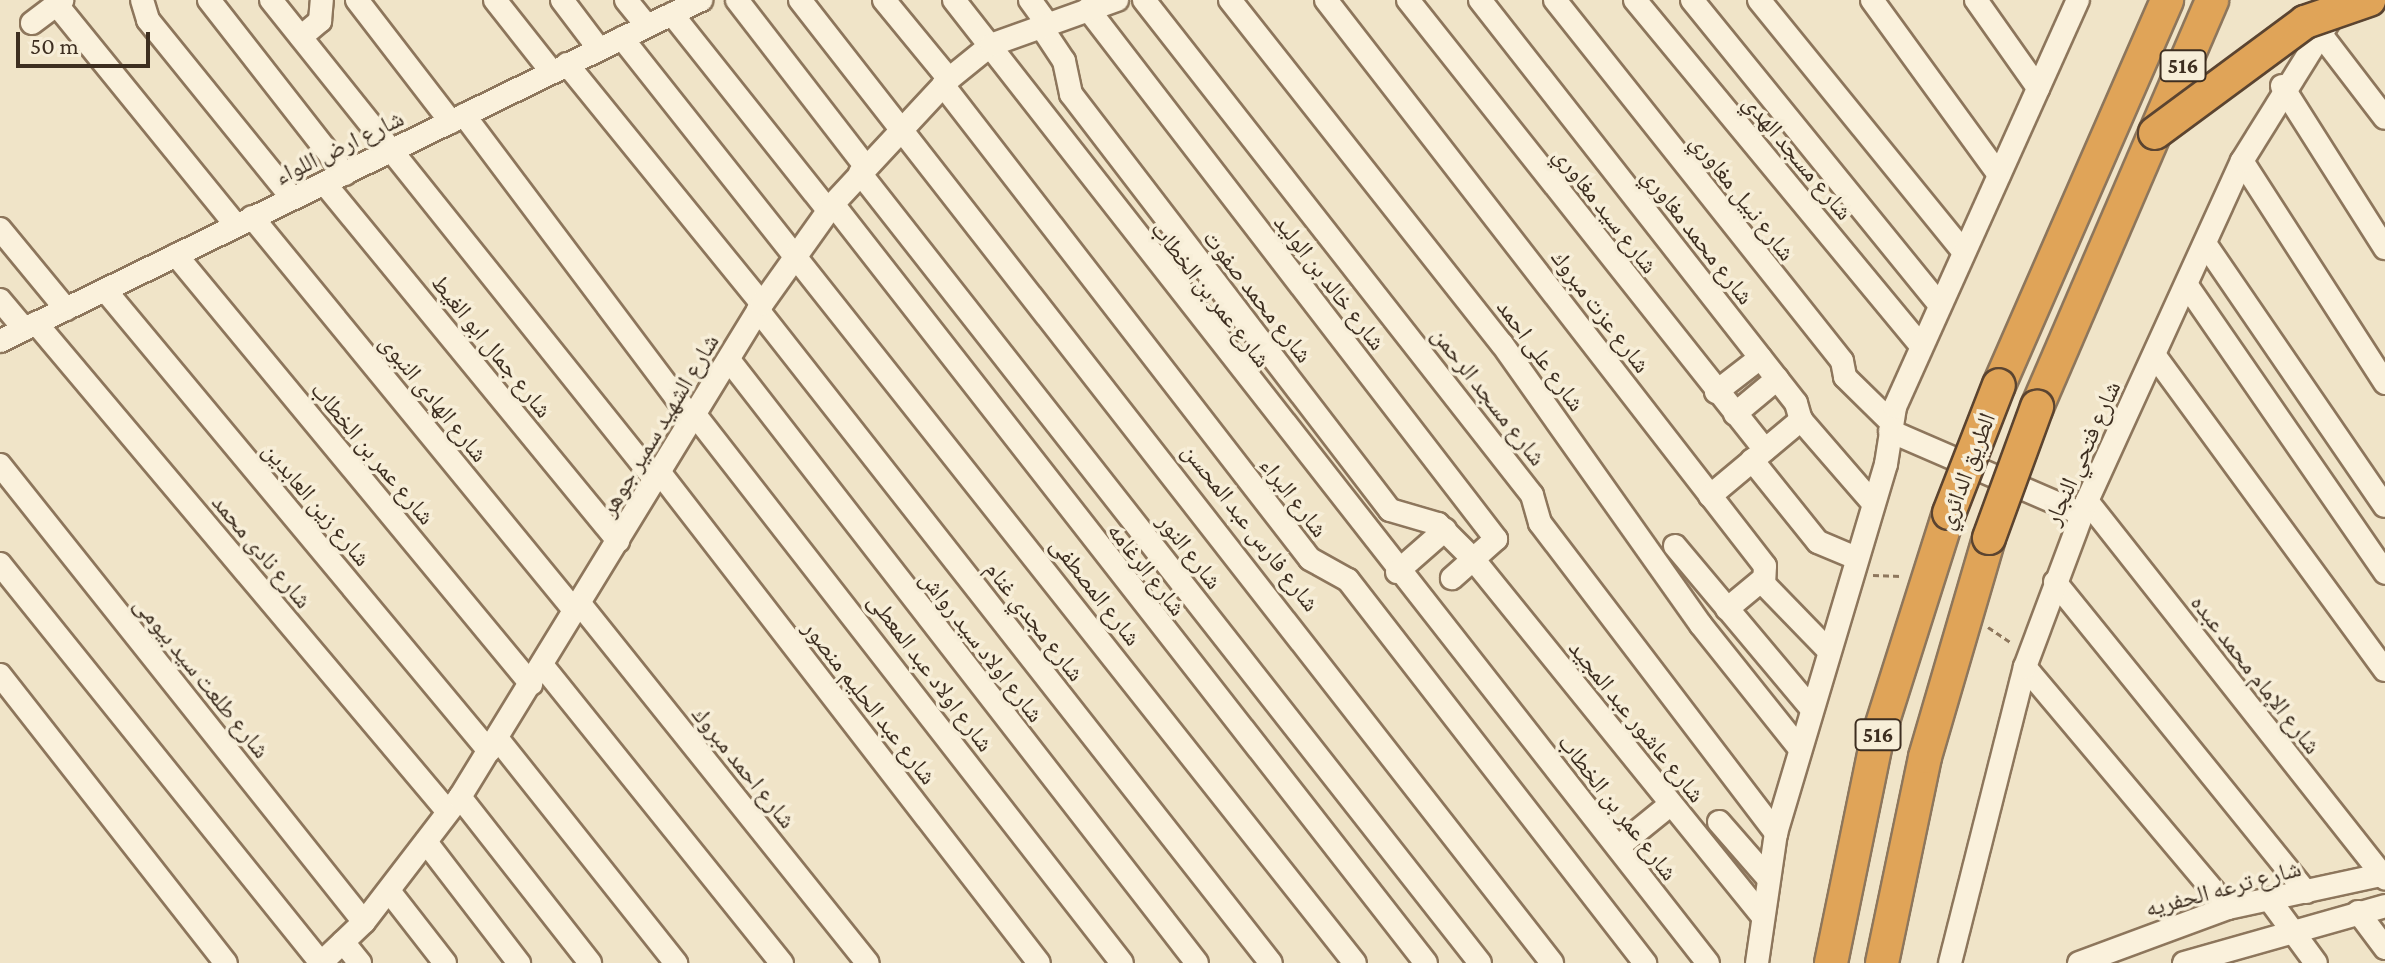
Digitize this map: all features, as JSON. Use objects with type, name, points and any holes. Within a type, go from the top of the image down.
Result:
[{"type":"highway","name":"الطريق الدائري","points":[[1831,963],[1876,743],[1949,513],[1999,385],[2167,0]]},
{"type":"highway","name":"الطريق الدائري","points":[[1882,963],[1921,772],[1965,611],[1989,538],[2037,407],[2212,0]]},
{"type":"highway","points":[[2155,133],[2305,22],[2369,0]]},
{"type":"street","points":[[142,0],[148,20],[292,198]]},
{"type":"street","name":"شارع جمال ابو الغيط","points":[[209,0],[335,179],[618,541]]},
{"type":"street","name":"شارع عبد الحليم منصور","points":[[271,0],[658,477],[1039,963]]},
{"type":"street","points":[[301,37],[320,21],[322,0]]},
{"type":"street","name":"شارع اولاد عبد المعطى","points":[[357,0],[457,118],[1122,963]]},
{"type":"street","name":"شارع مجدي غنام","points":[[495,0],[559,68],[760,307],[1271,963]]},
{"type":"street","points":[[562,0],[599,49]]},
{"type":"street","points":[[626,0],[647,26]]},
{"type":"street","name":"شارع ارض اللواء","points":[[0,341],[647,26],[673,8],[701,0]]},
{"type":"street","name":"شارع النور","points":[[737,0],[863,170],[1480,963]]},
{"type":"street","name":"شارع فارس عبد المحسن","points":[[800,0],[1552,963]]},
{"type":"street","name":"شارع البراء","points":[[884,0],[1310,559],[1348,580],[1645,963]]},
{"type":"street","name":"شارع عمر بن الخطاب","points":[[954,0],[1397,572],[1708,963]]},
{"type":"street","name":"شارع محمد صفوت","points":[[1030,0],[1064,61],[1071,94],[1390,510],[1445,530],[1474,560]]},
{"type":"street","name":"شارع الشهيد سمير جوهر","points":[[321,963],[364,922],[454,805],[578,608],[760,307],[796,252],[831,207],[946,82],[991,45],[1116,0]]},
{"type":"street","name":"شارع مسجد الرحمن","points":[[1144,0],[1532,495],[1540,523],[1776,833]]},
{"type":"street","name":"شارع على احمد","points":[[1230,0],[1502,344],[1701,625],[1800,749]]},
{"type":"street","name":"شارع عزت مبروك","points":[[1326,0],[1765,566],[1762,580],[1828,650]]},
{"type":"street","name":"شارع سيد مغاوري","points":[[1408,0],[1735,414],[1758,455],[1818,542],[1860,566]]},
{"type":"street","name":"شارع محمد مغاوري","points":[[1480,0],[1777,379],[1801,420],[1873,503]]},
{"type":"street","name":"شارع نبيل مغاوري","points":[[1555,0],[1842,361],[1845,377],[1890,427]]},
{"type":"street","name":"شارع مسجد الهدي","points":[[1635,0],[1921,346]]},
{"type":"street","points":[[1692,0],[1940,305]]},
{"type":"street","points":[[1759,0],[1964,252]]},
{"type":"street","points":[[1872,0],[1999,175]]},
{"type":"street","points":[[1976,0],[2038,88]]},
{"type":"street","points":[[1757,963],[1761,914],[1776,833],[1828,650],[1860,566],[1890,427],[1921,346],[2078,0]]},
{"type":"street","name":"شارع فتحي النجار","points":[[1950,963],[2024,658],[2084,508],[2188,287],[2242,161],[2282,86],[2345,0]]},
{"type":"street","points":[[32,23],[60,2]]},
{"type":"street","name":"شارع الهادى النبوى","points":[[60,2],[244,221],[578,608]]},
{"type":"street","name":"شارع الرغامه","points":[[673,8],[1426,963]]},
{"type":"street","name":"شارع خالد بن الوليد","points":[[1088,9],[1496,539],[1452,578]]},
{"type":"street","points":[[2319,32],[2385,118]]},
{"type":"street","name":"شارع المصطفى","points":[[622,38],[796,252],[1355,963]]},
{"type":"street","points":[[2282,86],[2385,248]]},
{"type":"street","points":[[2242,161],[2385,383]]},
{"type":"street","points":[[0,229],[66,309]]},
{"type":"street","points":[[2206,245],[2385,506]]},
{"type":"street","name":"شارع عمر بن الخطاب","points":[[176,255],[782,963]]},
{"type":"street","points":[[2188,287],[2385,573]]},
{"type":"street","name":"شارع زين العابدين","points":[[105,290],[676,963]]},
{"type":"street","name":"شارع نادى محمد","points":[[0,300],[30,326],[590,963]]},
{"type":"street","points":[[2155,356],[2385,670]]},
{"type":"street","points":[[1716,392],[1760,358]]},
{"type":"street","name":"شارع اولاد سيد رواش","points":[[729,360],[1197,963]]},
{"type":"street","points":[[1735,414],[1777,379]]},
{"type":"street","points":[[1710,496],[1801,420]]},
{"type":"street","points":[[1890,427],[2084,508]]},
{"type":"street","name":"شارع طلعت سيد بيومى","points":[[0,465],[364,922]]},
{"type":"street","name":"شارع الإمام محمد عبده","points":[[2084,508],[2384,876]]},
{"type":"street","points":[[1397,572],[1445,530]]},
{"type":"street","points":[[1675,546],[1811,708]]},
{"type":"street","name":"شارع عاشور عبد المجيد","points":[[1474,560],[1761,914]]},
{"type":"street","points":[[0,564],[321,963]]},
{"type":"street","points":[[1727,609],[1762,580]]},
{"type":"street","points":[[2055,582],[2306,892]]},
{"type":"street","name":"شارع احمد مبروك","points":[[578,608],[868,963]]},
{"type":"street","points":[[2024,658],[2228,908]]},
{"type":"street","points":[[0,675],[226,963]]},
{"type":"street","points":[[1618,847],[1671,804]]},
{"type":"street","points":[[1719,822],[1767,877]]},
{"type":"street","points":[[426,842],[519,963]]},
{"type":"street","name":"شارع ترعه الحفريه","points":[[2079,963],[2161,930],[2228,908],[2384,876]]},
{"type":"street","points":[[389,891],[445,963]]},
{"type":"street","points":[[2269,899],[2316,963]]},
{"type":"street","points":[[2161,930],[2185,963],[2291,929],[2385,906]]},
{"type":"street","points":[[2358,912],[2385,948]]},
{"type":"street","points":[[343,942],[360,963]]},
{"type":"path","points":[[1860,566],[1925,582]]},
{"type":"path","points":[[1965,611],[2024,658]]}]
